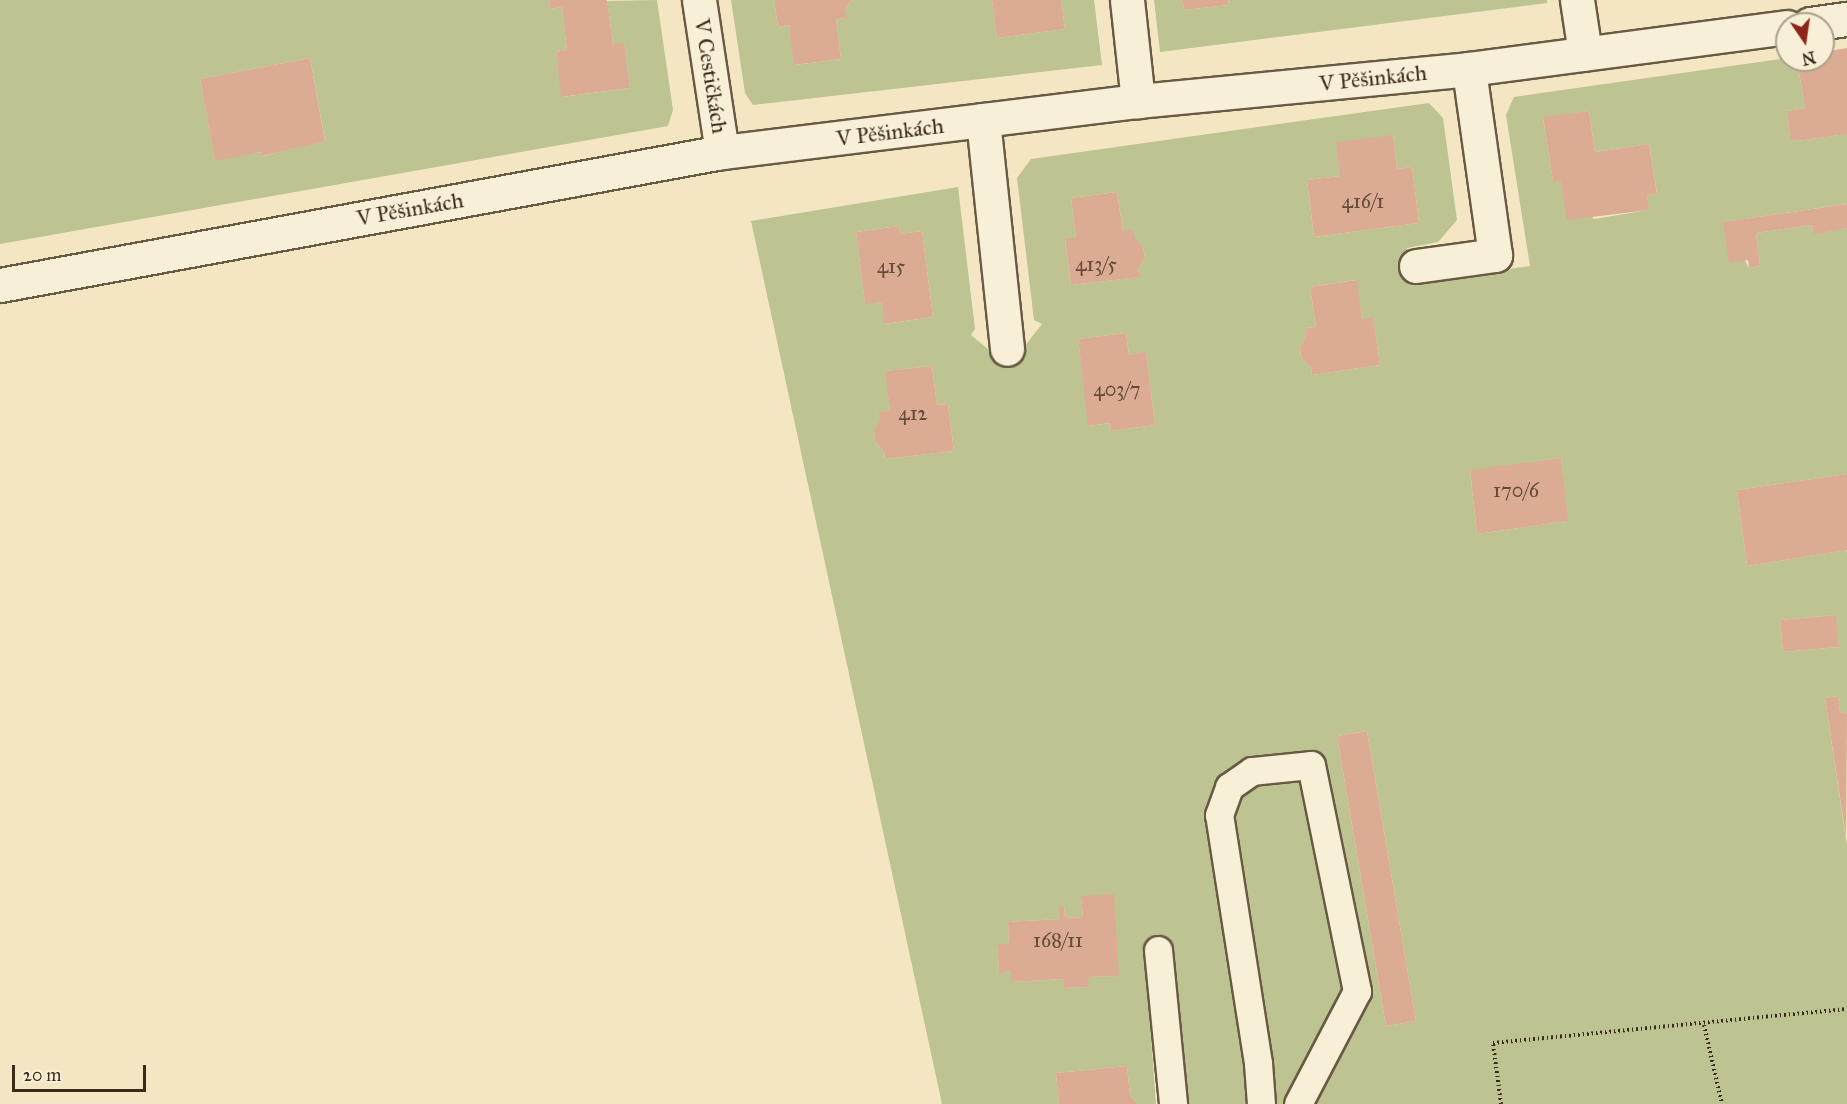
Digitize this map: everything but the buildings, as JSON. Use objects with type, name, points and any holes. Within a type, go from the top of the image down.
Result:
[{"type":"street","name":"V Cestičkách","points":[[699,0],[722,152]]},
{"type":"street","points":[[1127,0],[1138,101]]},
{"type":"street","points":[[1577,0],[1585,53]]},
{"type":"street","name":"V Pěšinkách","points":[[0,285],[722,152],[1138,101],[1469,69],[1775,29]]},
{"type":"street","points":[[1416,266],[1495,255],[1469,69]]},
{"type":"street","points":[[983,120],[1007,349]]},
{"type":"lane","points":[[1261,1104],[1258,1063],[1219,815],[1229,787],[1252,771],[1311,765],[1357,991],[1298,1104]]},
{"type":"lane","points":[[1158,950],[1173,1104]]},
{"type":"path","points":[[1501,1104],[1493,1043],[1704,1025],[1847,1009]]},
{"type":"path","points":[[1704,1025],[1722,1104]]},
{"type":"green space","points":[[0,0],[549,0],[550,9],[562,7],[567,50],[556,52],[562,97],[630,88],[624,44],[613,44],[607,1],[657,0],[673,110],[668,126],[0,244]],"holes":[[[310,58],[325,140],[263,156],[261,152],[215,160],[200,79]]]},
{"type":"green space","points":[[731,0],[774,0],[778,27],[789,25],[795,65],[841,59],[836,19],[846,18],[845,10],[851,0],[992,0],[997,38],[1065,29],[1061,0],[1094,0],[1102,65],[753,105],[745,93]]},
{"type":"green space","points":[[1154,0],[1182,0],[1184,10],[1229,5],[1228,0],[1547,0],[1547,3],[1160,52]]},
{"type":"green space","points":[[1775,60],[1775,72],[1799,72],[1805,108],[1787,111],[1790,137],[1797,141],[1846,134],[1847,125],[1847,204],[1724,222],[1749,268],[1760,266],[1756,233],[1812,225],[1813,233],[1847,228],[1847,474],[1737,490],[1747,566],[1846,550],[1847,553],[1847,714],[1840,712],[1838,696],[1825,698],[1847,846],[1847,1104],[1187,1104],[1179,1015],[1149,1012],[1156,1104],[1137,1104],[1130,1095],[1127,1066],[1056,1073],[1059,1104],[942,1104],[751,221],[958,187],[975,329],[971,335],[1001,360],[1017,356],[1042,324],[1034,320],[1017,178],[1031,159],[1429,103],[1443,118],[1457,220],[1438,242],[1407,248],[1416,283],[1530,266],[1506,115],[1514,97]],"holes":[[[1589,111],[1595,152],[1649,144],[1657,193],[1647,195],[1648,210],[1594,219],[1561,181],[1553,181],[1543,118]],[[1393,135],[1397,169],[1412,167],[1419,223],[1314,237],[1307,180],[1340,176]],[[1117,192],[1123,231],[1143,247],[1145,258],[1138,269],[1139,277],[1071,285],[1065,240],[1076,237],[1071,198]],[[899,226],[900,234],[922,231],[933,317],[885,324],[882,302],[865,303],[856,232]],[[1356,280],[1362,319],[1373,318],[1380,365],[1312,375],[1311,367],[1301,358],[1300,347],[1306,337],[1305,328],[1316,327],[1310,287]],[[1126,333],[1129,355],[1146,353],[1155,425],[1111,431],[1110,423],[1089,426],[1078,339]],[[932,366],[937,405],[948,404],[954,451],[885,459],[884,451],[875,442],[874,431],[890,411],[886,371]],[[1561,458],[1567,521],[1477,534],[1470,471]],[[1835,615],[1839,647],[1783,652],[1780,620]],[[1367,731],[1416,1021],[1386,1026],[1337,736]],[[1081,896],[1119,976],[1088,977],[1088,987],[1064,988],[1064,979],[1012,982],[1011,971],[999,972],[997,944],[1009,944],[1008,922],[1060,919],[1060,906],[1064,905],[1065,918],[1083,917]]]}]
